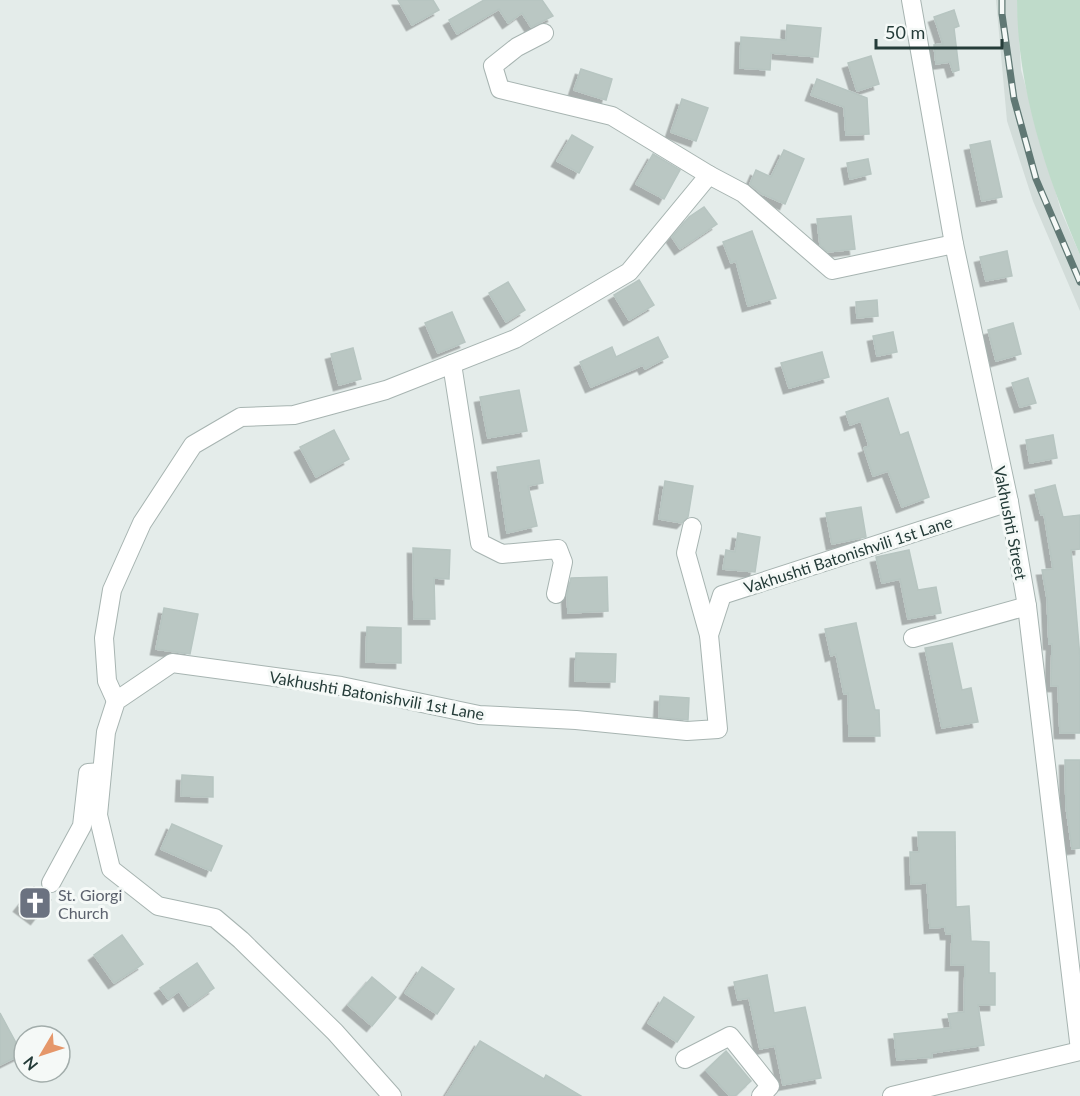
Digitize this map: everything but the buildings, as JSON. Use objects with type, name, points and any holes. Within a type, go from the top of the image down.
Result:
[{"type":"street","name":"Vakhushti Street","points":[[911,0],[954,244],[1009,502],[1027,606],[1080,1051]]},
{"type":"street","points":[[544,33],[517,47],[493,66],[500,89],[612,116],[743,193],[832,270],[954,244]]},
{"type":"street","points":[[392,1096],[335,1032],[242,940],[215,918],[158,906],[111,869],[98,815],[106,732],[116,700],[106,681],[104,638],[112,590],[142,523],[193,445],[241,417],[294,415],[386,390],[514,339],[629,272],[709,175]]},
{"type":"street","points":[[452,364],[480,543],[502,554],[558,549],[563,562],[556,594]]},
{"type":"street","name":"Vakhushti Batonishvili 1st Lane","points":[[116,700],[172,663],[341,686],[478,715],[576,720],[687,731],[718,729],[709,635],[722,595],[1009,502]]},
{"type":"street","points":[[692,527],[686,553],[709,635]]},
{"type":"street","points":[[913,638],[1027,606]]},
{"type":"street","points":[[51,884],[82,826],[88,773],[102,772]]},
{"type":"street","points":[[685,1059],[730,1036],[770,1086],[761,1096]]},
{"type":"street","points":[[892,1096],[1080,1051]]},
{"type":"shaded area","points":[[996,0],[1017,0],[1021,70],[1061,211],[1080,255],[1080,311],[1033,201],[1007,121]]},
{"type":"green space","points":[[1017,0],[1080,0],[1080,255],[1045,162],[1028,98],[1018,33]]},
{"type":"railway","points":[[1002,0],[1014,99],[1036,179],[1080,282]]},
{"type":"place","name":"St. Giorgi Church","points":[[35,903]]}]
